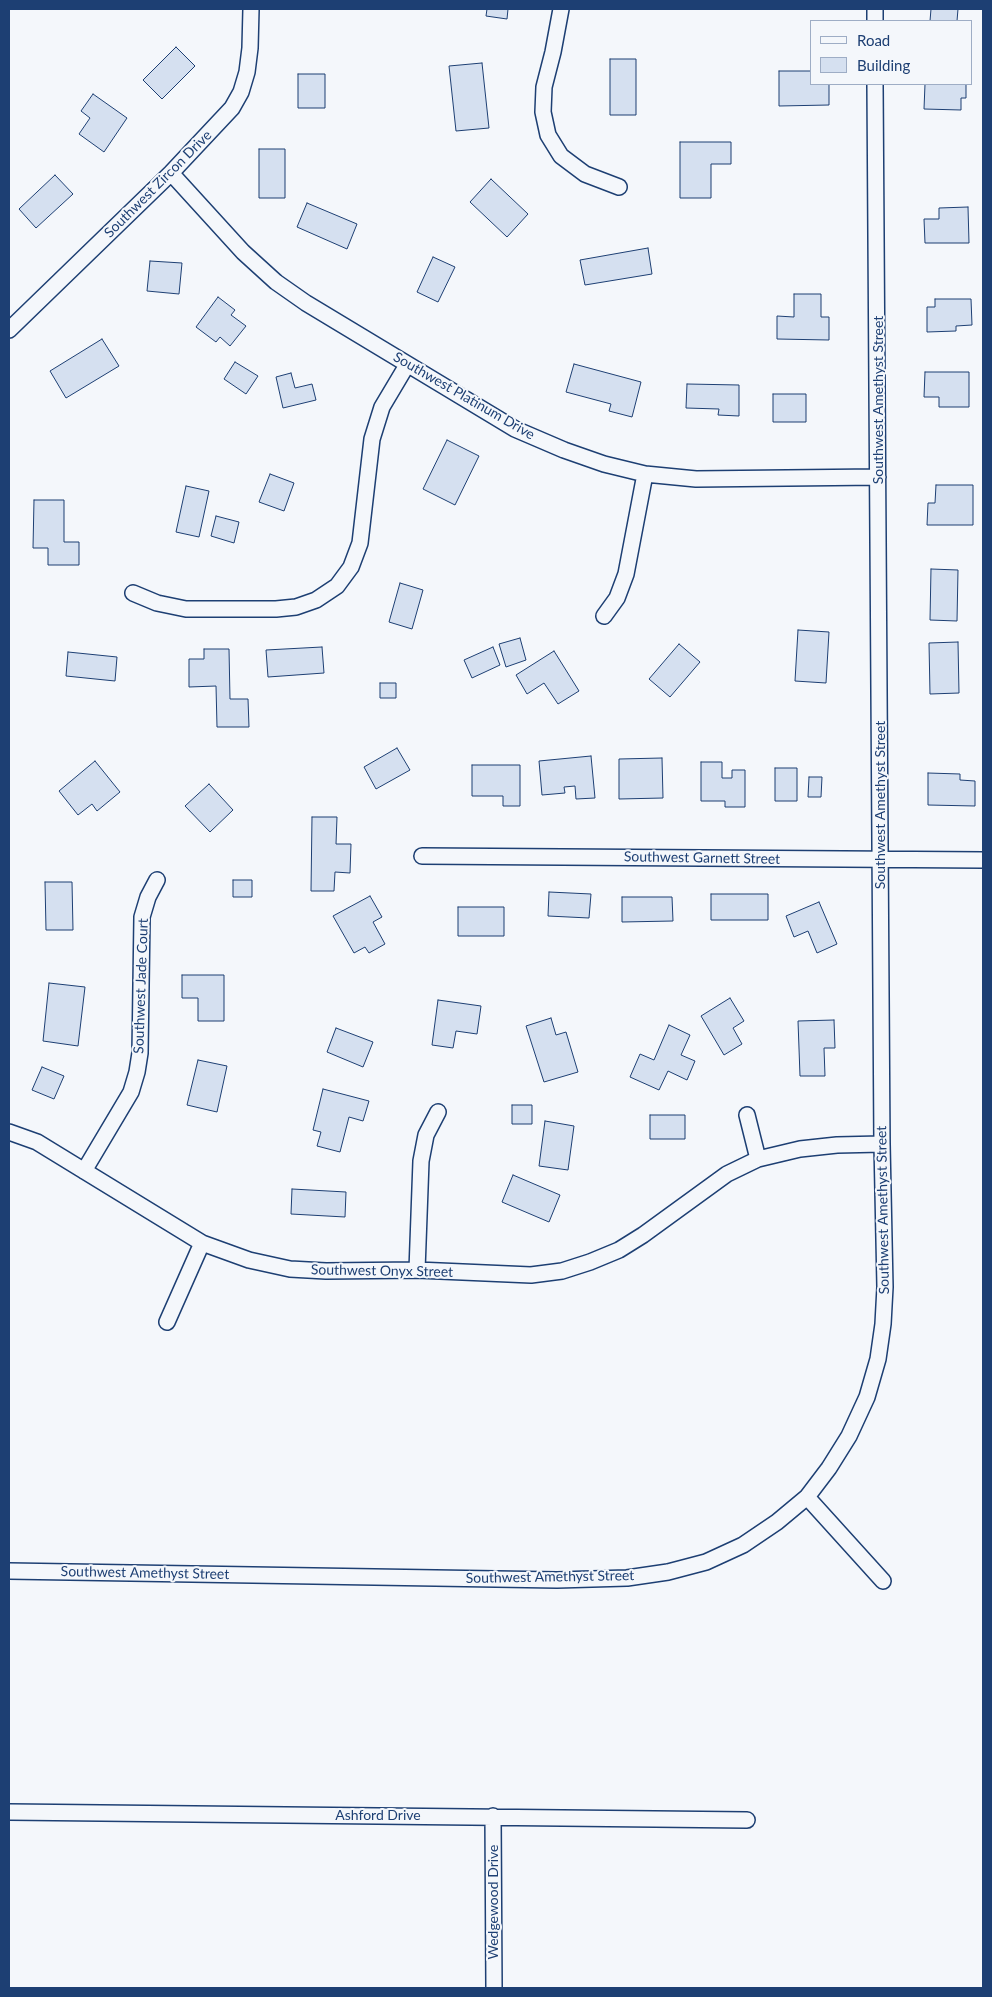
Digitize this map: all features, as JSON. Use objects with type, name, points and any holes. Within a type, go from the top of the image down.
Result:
[{"type":"street","name":"Southwest Zircon Drive","points":[[9,330],[171,173],[232,108],[241,92],[247,72],[251,9]]},
{"type":"street","points":[[561,9],[544,87],[543,112],[548,136],[561,156],[585,174],[619,186]]},
{"type":"street","name":"Southwest Amethyst Street","points":[[9,1571],[557,1580],[627,1578],[668,1572],[706,1562],[743,1545],[777,1522],[807,1497],[829,1468],[849,1436],[867,1396],[878,1359],[883,1324],[885,1287],[882,1144],[875,85]]},
{"type":"street","name":"Southwest Platinum Drive","points":[[171,173],[244,252],[276,282],[306,303],[407,365],[515,428],[588,458],[645,474],[696,479],[878,477]]},
{"type":"street","points":[[133,593],[157,603],[186,609],[276,609],[296,607],[316,600],[337,586],[351,567],[360,542],[374,431],[382,407],[407,365]]},
{"type":"street","points":[[604,616],[617,598],[626,574],[645,474]]},
{"type":"street","name":"Southwest Garnett Street","points":[[422,856],[983,860]]},
{"type":"street","name":"Southwest Jade Court","points":[[84,1171],[131,1092],[137,1072],[140,1053],[142,917],[148,897],[157,880]]},
{"type":"street","points":[[417,1270],[421,1161],[426,1135],[438,1112]]},
{"type":"street","points":[[747,1115],[758,1159]]},
{"type":"street","name":"Southwest Onyx Street","points":[[9,1132],[37,1142],[202,1243],[249,1260],[290,1269],[326,1271],[417,1270],[531,1275],[562,1271],[619,1250],[728,1174],[758,1159],[800,1149],[837,1145],[882,1144]]},
{"type":"street","points":[[167,1322],[202,1243]]},
{"type":"street","points":[[807,1497],[883,1581]]},
{"type":"street","name":"Ashford Drive","points":[[9,1812],[747,1820]]},
{"type":"street","name":"Wedgewood Drive","points":[[493,1816],[494,1988]]},
{"type":"building","points":[[487,9],[508,9],[507,19],[486,16]]},
{"type":"building","points":[[931,9],[958,9],[957,20],[930,20]]},
{"type":"building","points":[[176,47],[195,66],[162,99],[143,80]]},
{"type":"building","points":[[610,59],[636,59],[636,115],[610,115]]},
{"type":"building","points":[[482,63],[489,128],[456,131],[449,66]]},
{"type":"building","points":[[779,71],[810,71],[810,85],[829,85],[829,105],[779,106]]},
{"type":"building","points":[[298,74],[325,74],[325,108],[298,108]]},
{"type":"building","points":[[925,85],[966,85],[966,98],[961,98],[961,110],[924,109]]},
{"type":"building","points":[[93,94],[127,118],[104,152],[79,134],[90,118],[81,111]]},
{"type":"building","points":[[680,142],[731,142],[731,164],[711,164],[711,198],[680,198]]},
{"type":"building","points":[[259,149],[285,149],[285,198],[259,198]]},
{"type":"building","points":[[55,175],[73,194],[36,228],[19,209]]},
{"type":"building","points":[[491,179],[528,214],[507,237],[470,202]]},
{"type":"building","points":[[307,203],[357,224],[347,249],[297,227]]},
{"type":"building","points":[[968,207],[969,243],[925,243],[924,219],[939,219],[939,208]]},
{"type":"building","points":[[648,248],[652,274],[585,285],[580,260]]},
{"type":"building","points":[[433,257],[455,267],[438,302],[417,292]]},
{"type":"building","points":[[150,261],[182,263],[179,294],[147,291]]},
{"type":"building","points":[[794,294],[821,294],[821,317],[829,317],[829,340],[777,339],[777,316],[794,317]]},
{"type":"building","points":[[218,297],[235,310],[231,315],[246,326],[230,346],[220,337],[216,342],[196,327]]},
{"type":"building","points":[[935,299],[971,299],[972,325],[956,326],[956,331],[927,332],[927,307],[935,307]]},
{"type":"building","points":[[102,339],[119,366],[66,398],[50,371]]},
{"type":"building","points":[[235,362],[258,376],[246,394],[224,379]]},
{"type":"building","points":[[574,364],[641,382],[632,417],[609,411],[611,404],[566,392]]},
{"type":"building","points":[[925,372],[969,372],[969,407],[939,407],[939,397],[924,397]]},
{"type":"building","points":[[291,373],[295,388],[312,384],[316,400],[283,408],[276,377]]},
{"type":"building","points":[[687,384],[739,385],[739,416],[718,415],[719,409],[686,408]]},
{"type":"building","points":[[773,394],[806,394],[806,422],[773,422]]},
{"type":"building","points":[[447,440],[479,456],[455,505],[423,489]]},
{"type":"building","points":[[270,474],[294,483],[284,511],[259,502]]},
{"type":"building","points":[[936,485],[973,485],[973,525],[927,525],[928,503],[935,503]]},
{"type":"building","points":[[186,486],[209,491],[199,537],[176,532]]},
{"type":"building","points":[[34,500],[64,500],[64,542],[79,542],[79,565],[48,565],[48,548],[33,548]]},
{"type":"building","points":[[216,516],[239,522],[234,543],[211,536]]},
{"type":"building","points":[[931,569],[958,570],[957,621],[930,620]]},
{"type":"building","points":[[400,583],[423,590],[412,629],[389,622]]},
{"type":"building","points":[[798,630],[829,632],[826,683],[795,681]]},
{"type":"building","points":[[520,638],[526,660],[506,667],[499,644]]},
{"type":"building","points":[[958,642],[959,693],[930,694],[929,643]]},
{"type":"building","points":[[679,644],[700,662],[670,697],[649,679]]},
{"type":"building","points":[[322,647],[324,673],[268,677],[266,650]]},
{"type":"building","points":[[493,647],[500,665],[472,678],[464,660]]},
{"type":"building","points":[[204,649],[229,649],[230,699],[248,699],[249,727],[217,727],[216,686],[189,687],[189,659],[204,659]]},
{"type":"building","points":[[554,651],[579,691],[558,704],[544,683],[527,694],[516,675]]},
{"type":"building","points":[[68,652],[117,657],[115,681],[66,676]]},
{"type":"building","points":[[380,683],[396,683],[396,698],[380,698]]},
{"type":"building","points":[[397,748],[410,770],[376,789],[364,767]]},
{"type":"building","points":[[591,756],[595,798],[576,799],[575,786],[564,787],[565,793],[542,795],[539,761]]},
{"type":"building","points":[[662,758],[663,798],[619,799],[619,759]]},
{"type":"building","points":[[95,761],[120,792],[97,811],[92,804],[78,815],[59,791]]},
{"type":"building","points":[[701,762],[722,762],[722,778],[732,778],[732,770],[745,770],[745,807],[725,807],[725,801],[701,801]]},
{"type":"building","points":[[472,765],[520,765],[520,806],[503,806],[503,796],[472,796]]},
{"type":"building","points":[[775,768],[797,768],[797,801],[775,801]]},
{"type":"building","points":[[928,773],[960,774],[960,780],[975,781],[975,806],[928,805]]},
{"type":"building","points":[[809,777],[822,777],[821,797],[808,797]]},
{"type":"building","points":[[209,784],[233,810],[210,832],[185,806]]},
{"type":"building","points":[[312,817],[337,817],[336,844],[351,844],[350,873],[335,872],[334,891],[311,891]]},
{"type":"building","points":[[233,880],[252,880],[252,897],[233,897]]},
{"type":"building","points":[[45,882],[72,882],[73,930],[46,930]]},
{"type":"building","points":[[549,892],[591,894],[589,918],[548,916]]},
{"type":"building","points":[[711,894],[768,894],[768,920],[711,920]]},
{"type":"building","points":[[370,896],[382,917],[373,922],[385,944],[369,953],[365,947],[354,953],[333,916]]},
{"type":"building","points":[[622,897],[672,897],[673,921],[622,922]]},
{"type":"building","points":[[819,902],[837,944],[817,953],[808,931],[794,937],[786,916]]},
{"type":"building","points":[[458,907],[504,907],[504,936],[458,936]]},
{"type":"building","points":[[182,975],[224,975],[224,1021],[198,1021],[198,998],[182,998]]},
{"type":"building","points":[[49,983],[85,987],[78,1046],[43,1041]]},
{"type":"building","points":[[730,998],[744,1021],[733,1028],[742,1044],[724,1055],[701,1016]]},
{"type":"building","points":[[438,1000],[481,1006],[477,1034],[456,1031],[453,1048],[432,1045]]},
{"type":"building","points":[[551,1018],[556,1035],[566,1032],[578,1072],[544,1082],[526,1026]]},
{"type":"building","points":[[834,1020],[835,1048],[824,1048],[825,1076],[800,1076],[798,1021]]},
{"type":"building","points":[[669,1025],[690,1035],[681,1055],[695,1061],[687,1080],[668,1071],[659,1090],[630,1077],[640,1054],[654,1060]]},
{"type":"building","points":[[336,1028],[373,1042],[363,1067],[327,1052]]},
{"type":"building","points":[[198,1060],[227,1066],[217,1112],[187,1105]]},
{"type":"building","points":[[42,1067],[64,1076],[54,1099],[32,1090]]},
{"type":"building","points":[[323,1089],[369,1101],[363,1121],[349,1117],[340,1152],[317,1146],[321,1132],[313,1130]]},
{"type":"building","points":[[512,1105],[532,1105],[532,1124],[512,1124]]},
{"type":"building","points":[[650,1115],[685,1115],[685,1139],[650,1139]]},
{"type":"building","points":[[545,1121],[574,1126],[568,1170],[539,1166]]},
{"type":"building","points":[[513,1175],[560,1195],[549,1222],[502,1202]]},
{"type":"building","points":[[292,1189],[346,1192],[345,1217],[291,1214]]}]
